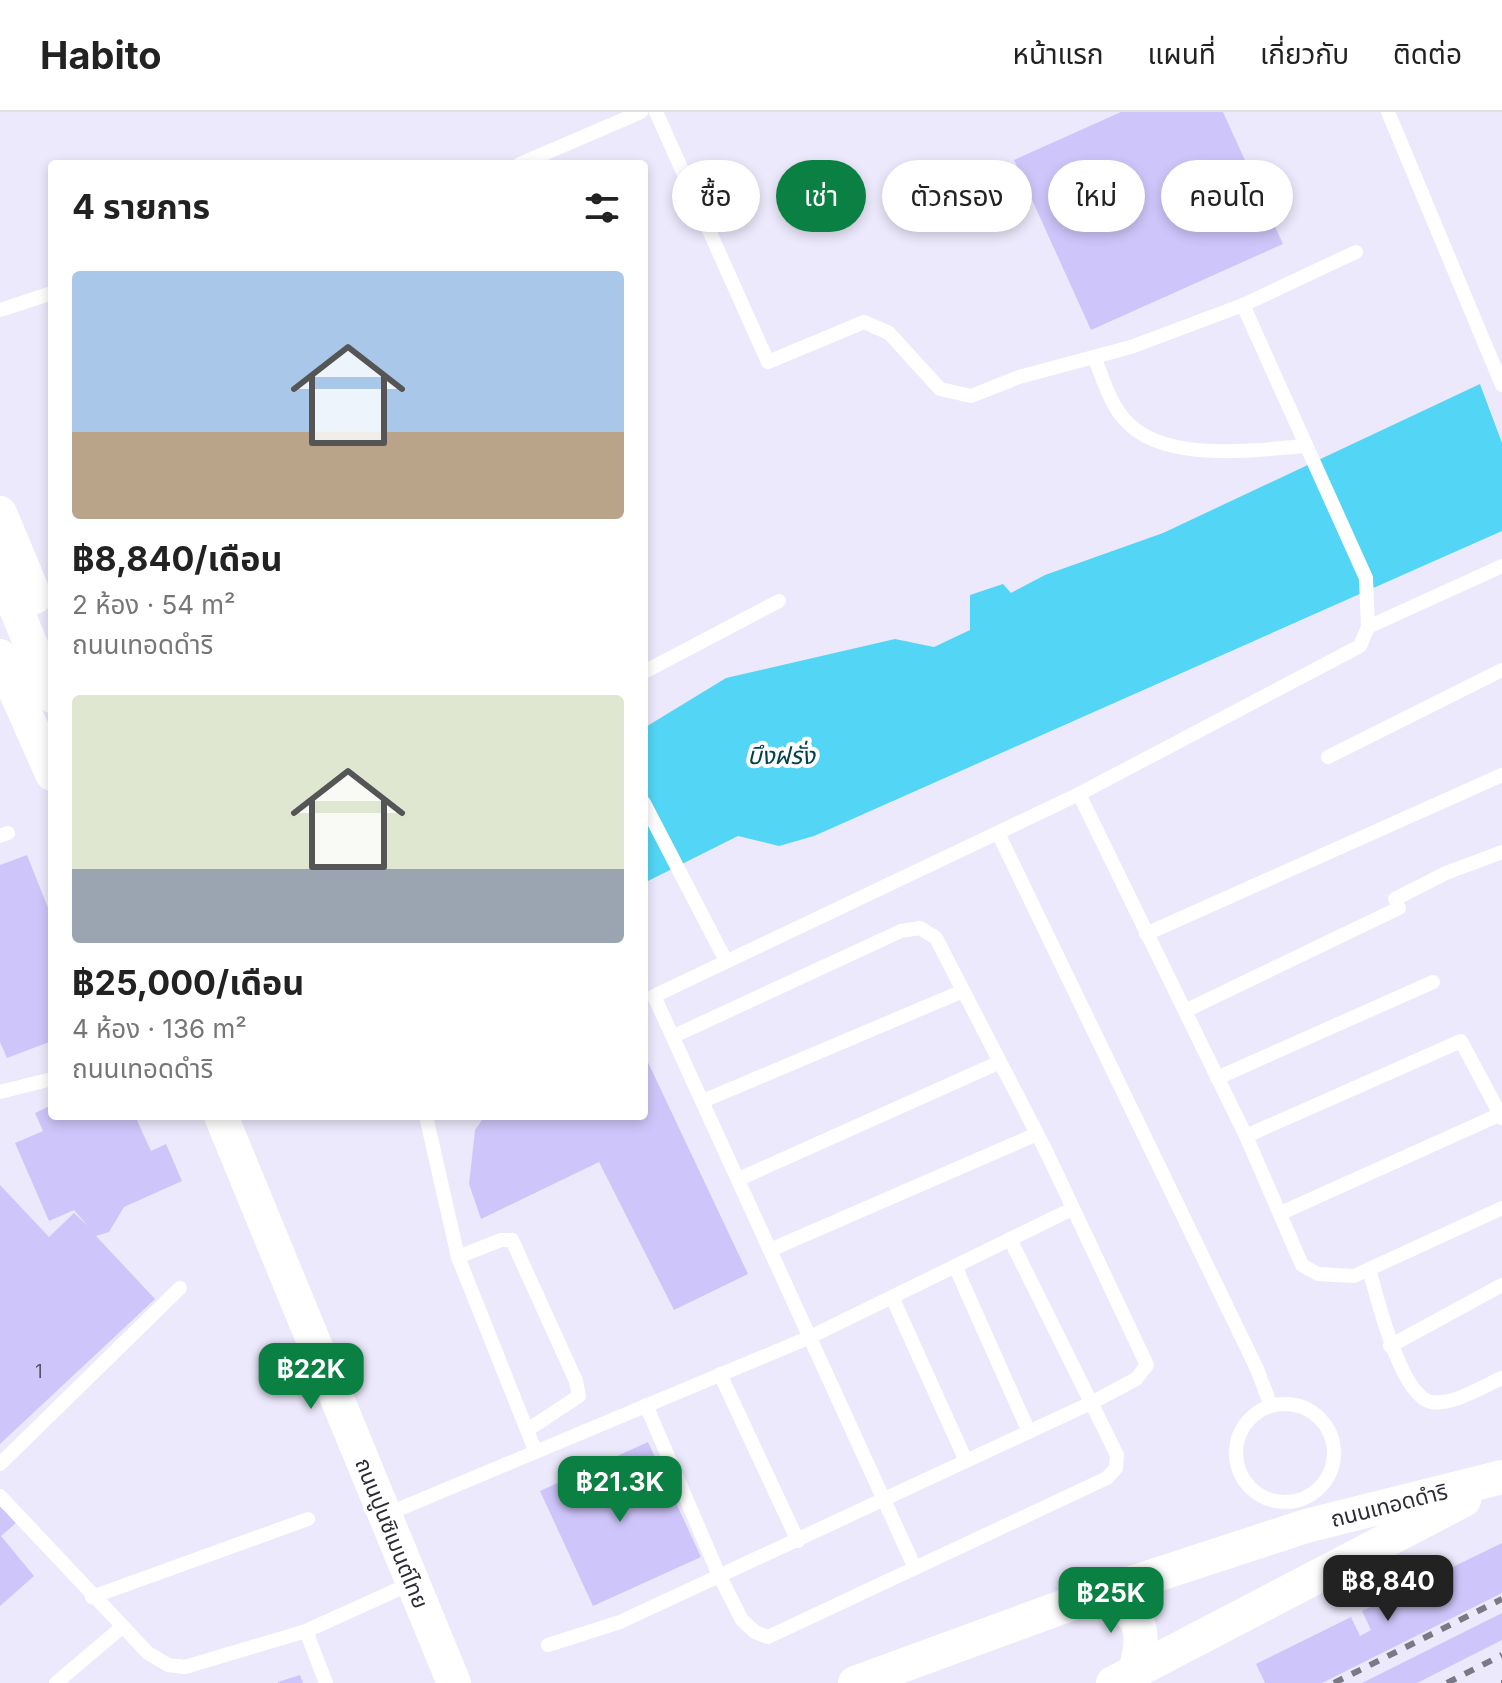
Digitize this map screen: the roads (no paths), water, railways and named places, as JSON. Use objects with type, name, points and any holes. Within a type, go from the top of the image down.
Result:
[{"type":"street","points":[[0,513],[48,628]]},
{"type":"street","points":[[0,570],[29,706],[48,762]]},
{"type":"street","points":[[0,656],[29,706]]},
{"type":"street","name":"ถนนปูนซิเมนต์ไทย","points":[[223,1120],[454,1683]]},
{"type":"street","name":"ถนนเทอดดำริ","points":[[855,1683],[1095,1595],[1303,1513],[1502,1479]]},
{"type":"street","name":"ถนนเทอดดำริ","points":[[1124,1677],[1502,1479]]},
{"type":"street","name":"ถนนเทอดดำริ","points":[[1095,1595],[1121,1603],[1141,1624],[1142,1647],[1124,1677]]},
{"type":"lane","points":[[529,160],[641,112]]},
{"type":"lane","points":[[656,112],[768,362],[864,322],[889,333],[940,389],[971,396],[1019,377],[1095,359],[1243,305],[1356,252]]},
{"type":"lane","points":[[1388,112],[1502,385]]},
{"type":"lane","points":[[0,310],[48,294]]},
{"type":"lane","points":[[915,1568],[808,1338],[674,1036],[649,998],[1079,794],[1360,646],[1368,627],[1366,578],[1243,305]]},
{"type":"lane","points":[[1095,359],[1123,418],[1140,433],[1162,444],[1236,451],[1306,446]]},
{"type":"lane","points":[[1368,627],[1502,566]]},
{"type":"lane","points":[[648,670],[779,601]]},
{"type":"lane","points":[[1328,757],[1502,670]]},
{"type":"lane","points":[[1146,934],[1502,775]]},
{"type":"lane","points":[[1079,794],[1246,1136],[1302,1265],[1318,1274],[1354,1276],[1502,1208]]},
{"type":"lane","points":[[648,811],[726,961]]},
{"type":"lane","points":[[998,833],[1257,1369],[1271,1406]]},
{"type":"lane","points":[[1185,1011],[1397,904],[1446,873],[1502,852]]},
{"type":"lane","points":[[548,1645],[620,1622],[798,1541],[1093,1402],[1136,1379],[1147,1365],[1070,1210],[1037,1134],[936,938],[920,928],[901,931],[674,1036]]},
{"type":"lane","points":[[1217,1078],[1433,982]]},
{"type":"lane","points":[[703,1101],[963,991]]},
{"type":"lane","points":[[1246,1136],[1461,1041],[1501,1116],[1281,1213]]},
{"type":"lane","points":[[739,1179],[1000,1062]]},
{"type":"lane","points":[[0,1092],[48,1080]]},
{"type":"lane","points":[[427,1120],[458,1257],[535,1450]]},
{"type":"lane","points":[[770,1250],[1037,1134]]},
{"type":"lane","points":[[385,1515],[808,1338],[1070,1210]]},
{"type":"lane","points":[[646,1405],[719,1575],[742,1620],[755,1632],[768,1637],[1107,1478],[1116,1468],[1117,1455],[1093,1402],[1010,1239]]},
{"type":"lane","points":[[458,1257],[501,1240],[512,1240],[576,1381],[579,1396],[529,1429]]},
{"type":"lane","points":[[955,1266],[1029,1432]]},
{"type":"lane","points":[[1369,1269],[1390,1346],[1419,1395],[1431,1402],[1449,1400],[1502,1378]]},
{"type":"lane","points":[[1390,1346],[1502,1285]]},
{"type":"lane","points":[[0,1464],[180,1288]]},
{"type":"lane","points":[[892,1297],[966,1461]]},
{"type":"lane","points":[[720,1374],[798,1541]]},
{"type":"lane","points":[[1271,1406],[1301,1406],[1326,1425],[1332,1439],[1332,1469],[1303,1513],[1283,1502],[1266,1498],[1252,1488],[1239,1467],[1237,1442],[1244,1426],[1255,1413],[1271,1406]]},
{"type":"lane","points":[[0,1496],[92,1597],[148,1653],[168,1665],[185,1667],[306,1631],[413,1583]]},
{"type":"lane","points":[[92,1597],[308,1519]]},
{"type":"lane","points":[[56,1683],[122,1627]]},
{"type":"lane","points":[[306,1631],[326,1683]]},
{"type":"water","name":"บึงฝรั่ง","points":[[1480,384],[1502,443],[1502,531],[814,836],[779,846],[738,836],[648,881],[648,726],[726,678],[895,639],[934,647],[970,630],[970,595],[1003,584],[1011,593],[1045,575],[1163,533]]},
{"type":"railway","points":[[1334,1683],[1502,1599]]},
{"type":"railway","points":[[1447,1683],[1502,1655]]}]
